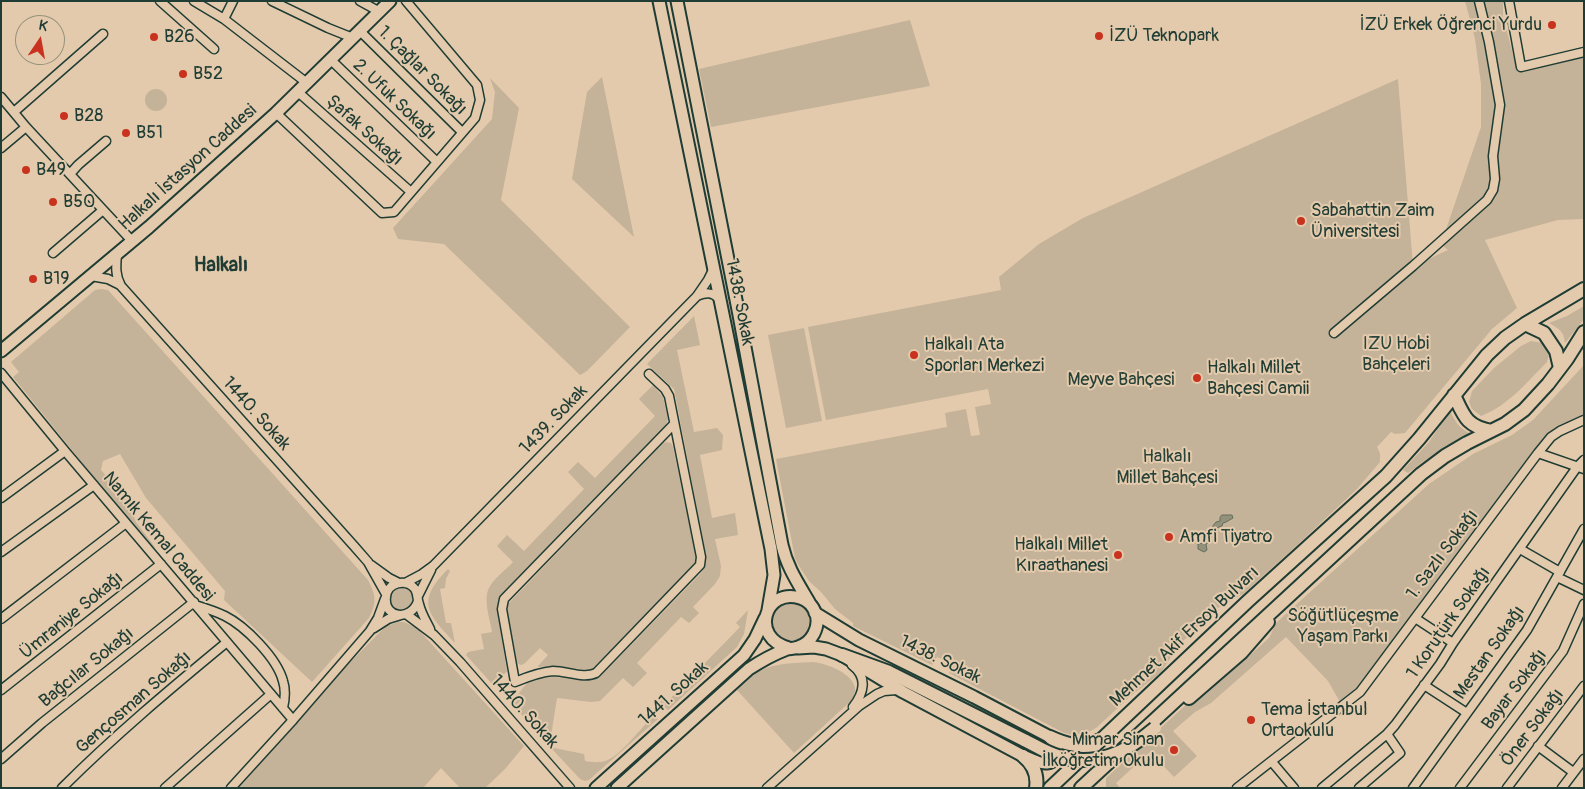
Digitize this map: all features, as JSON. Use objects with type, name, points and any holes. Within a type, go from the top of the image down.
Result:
[{"type":"main road","name":"Mehmet Akif Ersoy Bulvarı","points":[[1050,788],[1248,602],[1386,476],[1487,355],[1505,338],[1584,289]]},
{"type":"main road","points":[[1525,324],[1544,333],[1556,351],[1560,368]]},
{"type":"main road","points":[[1081,788],[1421,474],[1460,447],[1505,424],[1524,410],[1548,384],[1584,332]]},
{"type":"main road","points":[[1454,395],[1465,417],[1476,428],[1491,431]]},
{"type":"main road","points":[[842,656],[890,672],[1057,756],[1074,760],[1091,760],[1126,750],[1141,740],[1251,644],[1294,591]]},
{"type":"main road","points":[[1050,737],[1071,745],[1082,745],[1093,743],[1104,737]]},
{"type":"main road","points":[[1023,756],[1035,772],[1037,778],[1036,788]]},
{"type":"main road","points":[[1096,774],[1098,788]]},
{"type":"street","points":[[160,1],[214,49]]},
{"type":"street","points":[[194,1],[224,19],[307,83]]},
{"type":"street","points":[[224,19],[233,1]]},
{"type":"street","points":[[272,1],[288,4],[328,28],[357,34]]},
{"type":"street","points":[[360,1],[380,12]]},
{"type":"street","name":"Halkalı İstasyon Caddesi","points":[[1,351],[117,254],[276,113],[390,1]]},
{"type":"street","points":[[276,113],[382,213],[394,212],[475,118],[480,100],[477,85],[406,1]]},
{"type":"street","name":"1438. Sokak","points":[[659,1],[771,549],[774,574],[766,614]]},
{"type":"street","name":"1438. Sokak","points":[[677,1],[782,545],[791,573],[809,602]]},
{"type":"street","points":[[1334,332],[1413,266],[1487,200],[1493,190],[1495,179],[1493,156],[1500,105],[1489,42],[1479,1]]},
{"type":"street","points":[[1509,1],[1521,67],[1584,52]]},
{"type":"street","points":[[14,112],[104,34]]},
{"type":"street","name":"1. Çağlar Sokağı","points":[[357,34],[462,132]]},
{"type":"street","name":"2. Ufuk Sokağı","points":[[331,60],[437,162]]},
{"type":"street","name":"Şafak Sokağı","points":[[298,92],[411,192]]},
{"type":"street","points":[[1,97],[26,127],[132,241]]},
{"type":"street","points":[[1,148],[26,127]]},
{"type":"street","points":[[70,174],[106,141]]},
{"type":"street","points":[[53,253],[103,210]]},
{"type":"street","points":[[117,254],[117,279],[121,286]]},
{"type":"street","name":"1439. Sokak","points":[[433,566],[696,296],[708,280],[714,266]]},
{"type":"street","name":"1440. Sokak","points":[[91,276],[108,279],[121,286],[368,562]]},
{"type":"street","points":[[696,296],[703,293],[711,293],[720,300]]},
{"type":"street","name":"Namık Kemal Caddesi","points":[[1,373],[293,720]]},
{"type":"street","points":[[649,374],[667,393],[674,424],[701,559],[699,567],[596,673],[589,675],[547,672],[515,682],[502,609],[504,600],[674,424]]},
{"type":"street","name":"1. Sazlı Sokağı","points":[[1237,788],[1360,692],[1538,453],[1560,431],[1584,420]]},
{"type":"street","points":[[1,498],[65,451]]},
{"type":"street","points":[[1538,453],[1581,468]]},
{"type":"street","name":"1 Korutürk Sokağı","points":[[1322,788],[1387,734],[1520,549],[1581,468],[1584,460]]},
{"type":"street","points":[[1,552],[94,485]]},
{"type":"street","points":[[1,619],[126,523]]},
{"type":"street","name":"Mestan Sokağı","points":[[1413,788],[1527,630],[1584,529]]},
{"type":"street","points":[[1520,549],[1584,590]]},
{"type":"street","points":[[368,562],[389,578],[413,587],[423,615],[434,635]]},
{"type":"street","points":[[368,562],[386,596],[389,609],[404,615],[434,635]]},
{"type":"street","name":"Ümraniye Sokağı","points":[[1,690],[161,564]]},
{"type":"street","points":[[231,788],[370,631],[378,618],[392,585],[402,583],[422,574],[433,566]]},
{"type":"street","points":[[370,631],[388,619],[413,611],[433,566]]},
{"type":"street","points":[[793,648],[806,644],[812,638],[816,630],[817,621],[815,612],[809,602],[802,598],[788,596],[773,604],[766,614],[765,627],[768,635],[780,646],[793,648],[814,647],[826,649],[842,656],[903,692],[1023,756],[1041,762],[1047,763],[1052,761],[1057,747],[1050,737]]},
{"type":"street","points":[[195,604],[226,616],[244,629],[264,650],[283,680],[285,695],[283,708]]},
{"type":"street","name":"Bağcılar Sokağı","points":[[1,759],[42,724],[195,604]]},
{"type":"street","name":"Bayar Sokağı","points":[[1460,788],[1563,651],[1584,604]]},
{"type":"street","name":"1438. Sokak","points":[[815,612],[859,640],[1050,737]]},
{"type":"street","name":"1441. Sokak","points":[[596,788],[744,655],[755,639],[766,614]]},
{"type":"street","points":[[1415,618],[1453,643]]},
{"type":"street","name":"1440. Sokak","points":[[434,635],[571,787]]},
{"type":"street","name":"Gençosman Sokağı","points":[[62,788],[95,755],[227,642]]},
{"type":"street","name":"1441. Sokak","points":[[617,788],[749,668],[764,659],[793,648]]},
{"type":"street","points":[[842,656],[859,671],[863,679],[863,687],[859,699],[846,716]]},
{"type":"street","points":[[1424,685],[1467,713]]},
{"type":"street","name":"Öner Sokağı","points":[[1507,788],[1584,686]]},
{"type":"street","points":[[767,788],[846,716],[877,694],[890,690],[903,692]]},
{"type":"street","points":[[165,788],[271,694]]},
{"type":"street","points":[[1360,788],[1400,752],[1387,734]]},
{"type":"street","points":[[1538,746],[1574,772]]},
{"type":"street","points":[[1562,788],[1584,759]]},
{"type":"street","points":[[1272,762],[1294,788]]},
{"type":"green space","points":[[1465,1],[1503,1],[1503,16],[1517,70],[1584,55],[1584,219],[1558,220],[1485,240],[1517,308],[1492,329],[1405,433],[1395,434],[1391,432],[1377,447],[1380,453],[1380,462],[1357,489],[1243,594],[1216,609],[1179,645],[1161,672],[1133,694],[1096,728],[1080,734],[1064,733],[949,673],[953,664],[937,657],[932,665],[853,626],[853,623],[835,609],[809,581],[795,558],[776,459],[947,427],[945,413],[966,409],[971,436],[980,435],[975,407],[991,404],[988,389],[826,420],[808,327],[1001,290],[999,277],[1039,244],[1083,218],[1398,79],[1413,266],[1448,250],[1441,244],[1481,127],[1481,84],[1475,39]]},
{"type":"green space","points":[[910,20],[930,86],[711,127],[699,69]]},
{"type":"green space","points":[[602,77],[634,237],[572,179],[587,92]]},
{"type":"green space","points":[[490,78],[519,108],[501,200],[630,327],[587,371],[580,375],[444,244],[398,239],[393,228],[492,119],[495,92]]},
{"type":"green space","points":[[156,89],[166,96],[167,100],[160,110],[156,111],[146,104],[145,100],[152,90]]},
{"type":"green space","points":[[95,290],[108,290],[368,580],[373,590],[374,599],[369,618],[312,682],[224,600],[225,591],[146,498],[120,454],[103,461],[101,470],[125,497],[136,522],[155,547],[152,549],[13,377],[19,372],[11,362]]},
{"type":"green space","points":[[1584,306],[1584,319],[1565,343],[1560,331],[1549,323],[1567,316]]},
{"type":"green space","points":[[694,316],[700,345],[677,350],[694,432],[717,428],[723,435],[722,450],[700,455],[712,518],[735,513],[738,535],[715,539],[721,566],[720,576],[693,607],[699,613],[689,623],[681,617],[637,663],[647,673],[633,687],[623,678],[600,701],[591,702],[557,698],[551,736],[539,734],[511,703],[527,683],[537,678],[554,677],[589,681],[600,677],[705,567],[706,556],[674,389],[647,364]]},
{"type":"green space","points":[[804,328],[822,421],[786,428],[768,335]]},
{"type":"green space","points":[[1531,341],[1542,343],[1549,354],[1547,362],[1509,400],[1481,416],[1472,409],[1469,402],[1472,391],[1494,368],[1521,346]]},
{"type":"green space","name":"Söğütlüçeşme Yaşam Parkı","points":[[1584,365],[1584,414],[1548,433],[1357,688],[1340,702],[1328,681],[1286,637],[1211,703],[1195,712],[1173,731],[1197,756],[1174,777],[1150,752],[1116,783],[1120,788],[1106,787],[1106,778],[1188,703],[1205,695],[1269,638],[1276,623],[1429,484],[1473,454],[1512,435],[1533,420]]},
{"type":"green space","points":[[653,385],[663,397],[668,419],[666,425],[499,598],[497,610],[507,671],[494,686],[466,655],[468,652],[484,649],[481,634],[492,632],[487,593],[494,581],[513,562],[497,546],[507,535],[524,551],[584,489],[568,472],[578,462],[595,478],[655,416],[639,399]]},
{"type":"green space","points":[[1450,411],[1458,424],[1469,433],[1408,473],[1403,470],[1429,442]]},
{"type":"green space","points":[[666,442],[671,443],[673,447],[692,536],[696,558],[695,563],[592,669],[555,666],[538,667],[548,655],[540,648],[524,664],[518,664],[507,608],[508,604]]},
{"type":"green space","points":[[448,569],[450,571],[446,579],[445,588],[440,589],[446,623],[451,623],[455,643],[432,616],[429,608],[431,590]]},
{"type":"green space","points":[[402,587],[411,590],[414,599],[411,608],[402,611],[393,608],[390,599],[393,590]]},
{"type":"green space","points":[[795,602],[802,605],[808,611],[811,622],[810,630],[802,639],[795,642],[787,642],[780,639],[772,630],[771,618],[774,611],[783,603]]},
{"type":"green space","points":[[748,610],[744,634],[737,647],[668,710],[660,702],[664,697],[668,701],[740,627],[736,623]]},
{"type":"green space","points":[[404,622],[417,628],[524,746],[505,769],[485,788],[460,788],[441,768],[423,788],[233,788],[293,720],[380,632],[387,626]]},
{"type":"green space","points":[[812,662],[828,665],[851,679],[855,693],[851,701],[794,753],[737,690],[755,674],[764,669],[784,664]]},
{"type":"green space","points":[[651,712],[658,719],[589,780],[580,779],[552,749],[584,754],[585,761],[605,761],[616,755],[628,743],[649,720],[646,716]]},
{"type":"shaded area","points":[[1222,515],[1232,515],[1233,518],[1223,523],[1222,526],[1213,532],[1210,542],[1206,544],[1207,550],[1204,552],[1198,549],[1198,544],[1203,543],[1203,538],[1216,522],[1220,521]]},
{"type":"place","name":"İZÜ Erkek Öğrenci Yurdu","points":[[1552,25]]},
{"type":"place","name":"İZÜ Teknopark","points":[[1099,36]]},
{"type":"place","name":"B26","points":[[154,37]]},
{"type":"place","name":"B52","points":[[183,74]]},
{"type":"place","name":"B28","points":[[64,116]]},
{"type":"place","name":"B51","points":[[126,133]]},
{"type":"place","name":"B49","points":[[26,170]]},
{"type":"place","name":"B50","points":[[53,202]]},
{"type":"place","name":"Sabahattin Zaim Üniversitesi","points":[[1301,221]]},
{"type":"place","name":"B19","points":[[33,279]]},
{"type":"place","name":"Halkalı Ata Sporları Merkezi","points":[[914,355]]},
{"type":"place","name":"Halkalı Millet Bahçesi Camii","points":[[1197,378]]},
{"type":"place","name":"Amfi Tiyatro","points":[[1169,537]]},
{"type":"place","name":"Halkalı Millet Kıraathanesi","points":[[1118,555]]},
{"type":"place","name":"Tema İstanbul Ortaokulu","points":[[1251,720]]},
{"type":"place","name":"Mimar Sinan İlköğretim Okulu","points":[[1174,750]]},
{"type":"district","name":"Halkalı","points":[[221,266]]},
{"type":"park label","name":"IZU Hobi Bahçeleri","points":[[1396,354]]},
{"type":"park label","name":"Meyve Bahçesi","points":[[1121,380]]},
{"type":"park label","name":"Halkalı Millet Bahçesi","points":[[1167,467]]}]
